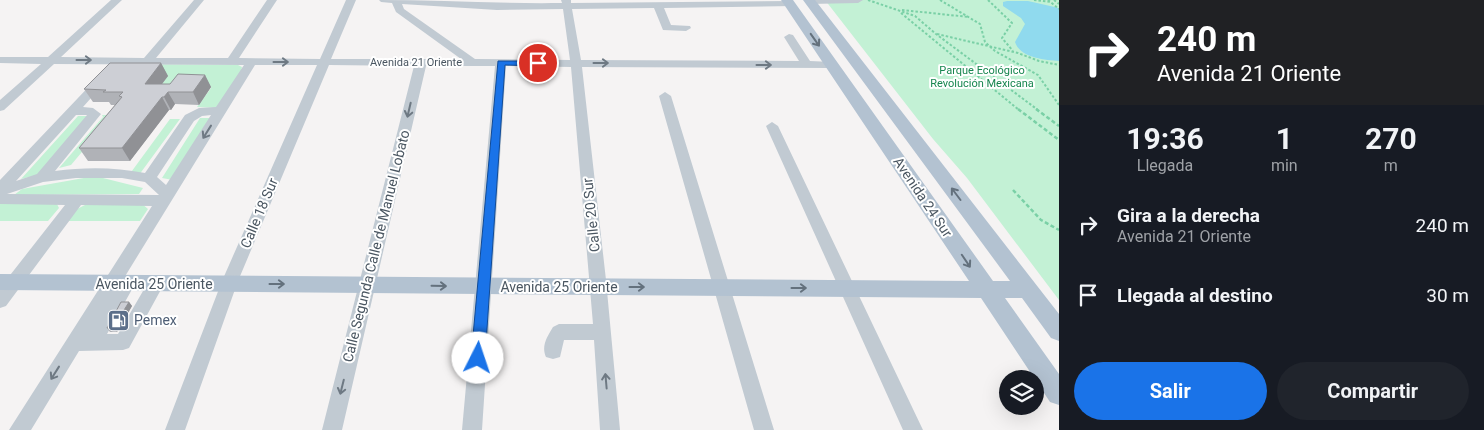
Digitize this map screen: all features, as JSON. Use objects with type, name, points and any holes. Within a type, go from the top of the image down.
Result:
[{"type":"main road","name":"Avenida 24 Sur","points":[[809,0],[1059,331]]},
{"type":"main road","name":"Avenida 24 Sur","points":[[789,2],[1059,394]]},
{"type":"main road","name":"Avenida 25 Oriente","points":[[8,283],[113,294],[156,284],[1028,290]]},
{"type":"street","points":[[0,107],[117,0]]},
{"type":"street","points":[[147,61],[199,0]]},
{"type":"street","points":[[232,61],[272,0]]},
{"type":"street","name":"Calle 18 Sur","points":[[175,430],[228,284],[351,0]]},
{"type":"street","points":[[384,0],[485,6],[567,4],[658,6],[789,2]]},
{"type":"street","points":[[396,0],[399,10],[473,62]]},
{"type":"street","points":[[809,0],[852,0]]},
{"type":"street","name":"Calle 20 Sur","points":[[567,4],[576,63],[610,430]]},
{"type":"street","points":[[658,6],[666,27],[686,28]]},
{"type":"street","points":[[789,37],[807,65]]},
{"type":"street","name":"Avenida 21 Oriente","points":[[0,60],[832,65]]},
{"type":"street","points":[[0,190],[120,60]]},
{"type":"street","points":[[93,343],[113,294],[166,198],[252,61]]},
{"type":"street","name":"Calle Segunda Calle de Manuel Lobato","points":[[332,430],[421,62]]},
{"type":"street","points":[[472,430],[501,63]]},
{"type":"street","points":[[665,96],[764,430]]},
{"type":"street","points":[[42,177],[95,114],[89,111],[73,111]]},
{"type":"street","points":[[148,178],[190,118],[199,112],[220,111]]},
{"type":"street","points":[[772,126],[913,430]]},
{"type":"street","points":[[0,190],[42,177],[76,173],[115,173],[139,175],[148,178],[166,198]]},
{"type":"street","points":[[0,199],[166,198]]},
{"type":"street","points":[[0,301],[8,283],[78,199]]},
{"type":"street","points":[[74,343],[123,342],[156,284]]},
{"type":"street","points":[[113,294],[145,303]]},
{"type":"street","points":[[20,430],[74,343],[113,294]]},
{"type":"street","points":[[553,351],[554,340],[559,332],[602,332]]},
{"type":"path","points":[[868,0],[915,16],[936,34],[1059,126]]},
{"type":"path","points":[[940,0],[971,17],[982,28],[985,42],[988,46],[1038,75],[1059,105]]},
{"type":"path","points":[[988,0],[1012,23],[1002,38],[1014,52]]},
{"type":"path","points":[[1034,0],[1050,1],[1058,8]]},
{"type":"path","points":[[1054,0],[1059,4]]},
{"type":"path","points":[[898,10],[971,17]]},
{"type":"path","points":[[898,10],[1006,100],[1059,140]]},
{"type":"path","points":[[936,34],[1014,52],[1059,65]]},
{"type":"path","points":[[1013,190],[1041,220],[1059,230]]},
{"type":"green space","name":"Parque Ecológico Revolución Mexicana","points":[[825,0],[1059,0],[1059,300],[967,178],[933,139]]},
{"type":"green space","points":[[128,64],[238,65],[242,67],[240,75],[218,108],[197,107],[211,88],[174,101],[149,100],[167,77]]},
{"type":"green space","points":[[102,115],[113,115],[71,165],[59,168],[103,117]]},
{"type":"green space","points":[[78,116],[88,116],[38,175],[21,179]]},
{"type":"green space","points":[[200,118],[213,118],[173,180],[162,178]]},
{"type":"green space","points":[[170,119],[180,119],[139,175],[129,175]]},
{"type":"green space","points":[[95,176],[143,188],[139,194],[14,195],[22,189]]},
{"type":"green space","points":[[0,202],[56,202],[59,208],[48,221],[0,221]]},
{"type":"green space","points":[[141,203],[148,209],[140,221],[68,221],[77,209],[87,204]]},
{"type":"water","points":[[1028,1],[1059,8],[1059,61],[1034,57],[1022,52],[1015,42],[1025,24],[1021,18],[1003,6],[1003,2]]},
{"type":"building","points":[[110,63],[161,63],[145,84],[170,84],[178,74],[205,75],[193,92],[168,92],[162,97],[122,148],[79,148],[122,97],[119,96],[123,92],[103,92],[106,90],[84,89]]},
{"type":"building","points":[[121,302],[129,302],[113,328],[107,328]]},
{"type":"place","name":"Pemex","points":[[118,320]]},
{"type":"route","points":[[478,358],[501,63],[538,63]]}]
